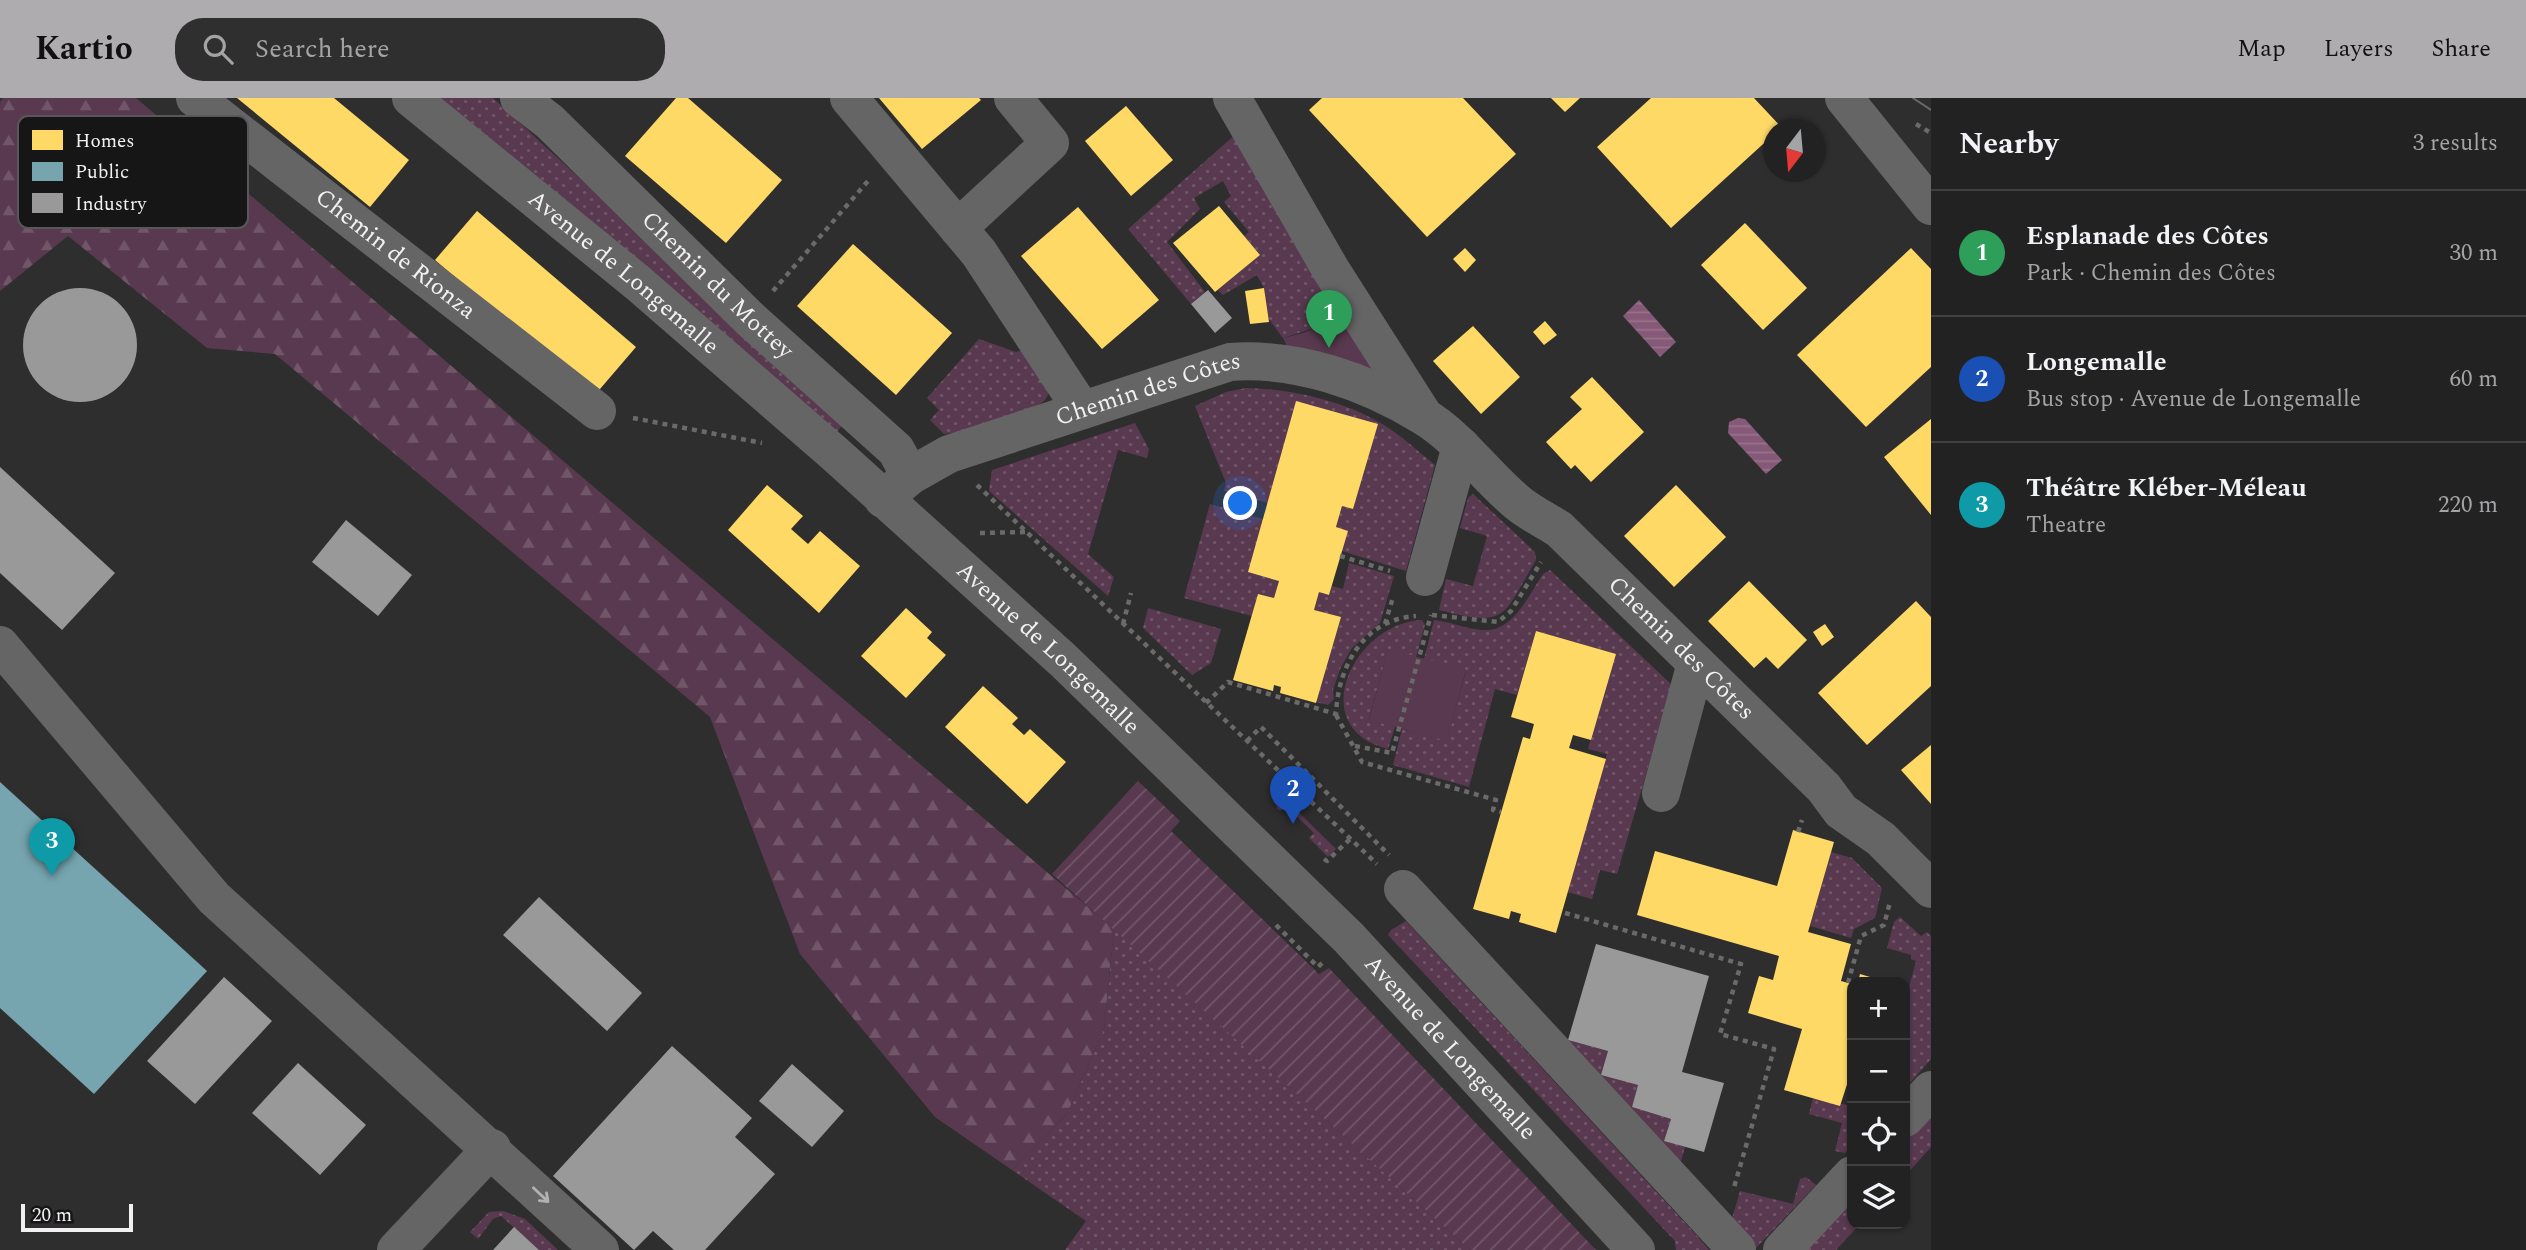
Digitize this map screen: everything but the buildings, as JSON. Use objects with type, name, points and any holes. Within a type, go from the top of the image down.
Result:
[{"type":"street","name":"Chemin de Rionza","points":[[195,98],[218,116]]},
{"type":"street","name":"Avenue de Longemalle","points":[[411,98],[638,283],[897,487],[1064,662],[1349,938],[1636,1250]]},
{"type":"street","name":"Chemin du Mottey","points":[[519,98],[550,122],[749,318],[896,450],[897,487]]},
{"type":"street","points":[[849,98],[979,253],[1083,410]]},
{"type":"street","points":[[958,228],[1051,143],[1013,98]]},
{"type":"street","name":"Chemin des Côtes","points":[[1232,98],[1331,270],[1424,416]]},
{"type":"street","points":[[1844,98],[1931,206]]},
{"type":"street","name":"Chemin de Rionza","points":[[248,139],[597,411]]},
{"type":"street","name":"Chemin des Côtes","points":[[897,487],[949,454],[1230,362],[1256,360],[1317,370],[1367,389],[1424,416],[1461,446],[1519,504],[1559,529],[1824,788],[1841,811],[1881,839],[1931,889]]},
{"type":"street","points":[[1406,579],[1461,446]]},
{"type":"street","points":[[0,645],[214,898],[492,1148],[600,1250]]},
{"type":"street","points":[[1661,793],[1696,663]]},
{"type":"street","points":[[1397,884],[1729,1241]]},
{"type":"street","points":[[1910,1113],[1931,1090]]},
{"type":"street","points":[[396,1250],[492,1148]]},
{"type":"street","points":[[1782,1250],[1847,1179]]},
{"type":"path","points":[[749,318],[894,151]]},
{"type":"path","points":[[597,411],[744,442],[770,443]]},
{"type":"path","points":[[972,480],[1397,884],[1402,868],[1261,727],[1247,741]]},
{"type":"path","points":[[1501,811],[1493,810],[1496,800],[1362,762],[1336,714],[1337,691],[1343,670],[1360,642],[1385,624],[1401,617],[1431,615],[1498,622],[1511,611],[1545,555]]},
{"type":"path","points":[[1340,556],[1406,579],[1385,624]]},
{"type":"path","points":[[1122,625],[1131,593]]},
{"type":"path","points":[[1354,746],[1392,753],[1431,615]]},
{"type":"path","points":[[1206,703],[1228,682],[1336,714]]},
{"type":"path","points":[[1798,832],[1801,823]]},
{"type":"path","points":[[1320,854],[1327,861],[1350,839]]},
{"type":"path","points":[[1850,977],[1861,936],[1884,925],[1893,890]]},
{"type":"path","points":[[1565,913],[1741,964],[1720,1034],[1774,1049],[1729,1241]]},
{"type":"green space","points":[[3,98],[136,98],[157,116],[18,116],[18,228],[248,228],[248,193],[1114,929],[1104,1029],[1067,1114],[1012,1170],[935,1117],[800,954],[710,717],[275,354],[207,348],[68,236],[0,291],[0,102]]},
{"type":"green space","points":[[441,98],[493,98],[844,423],[837,432]]},
{"type":"green space","points":[[1236,134],[1343,317],[1339,320],[1283,338],[1268,318],[1264,288],[1257,275],[1223,295],[1218,290],[1260,255],[1244,236],[1249,232],[1224,202],[1231,196],[1223,181],[1194,198],[1200,209],[1167,242],[1205,292],[1191,304],[1128,229]]},
{"type":"green space","points":[[1349,314],[1386,374],[1289,350],[1283,338],[1303,333]]},
{"type":"green space","points":[[979,339],[1016,352],[1028,348],[1050,380],[1049,391],[1044,401],[1037,406],[1012,417],[965,431],[944,434],[930,420],[939,410],[927,398]]},
{"type":"green space","points":[[1246,388],[1300,394],[1355,410],[1393,431],[1435,465],[1406,571],[1342,551],[1336,527],[1342,506],[1353,509],[1377,424],[1268,503],[1224,491],[1226,483],[1195,406],[1226,392]]},
{"type":"green space","points":[[1135,423],[1149,449],[1147,458],[1118,450],[1088,554],[1114,577],[1108,596],[989,491],[992,470]]},
{"type":"green space","points":[[1473,494],[1535,552],[1536,560],[1509,606],[1491,617],[1479,618],[1439,610],[1446,579],[1473,586],[1487,536],[1460,528],[1468,498]]},
{"type":"green space","points":[[1210,504],[1263,519],[1279,581],[1274,598],[1258,594],[1252,616],[1184,598]]},
{"type":"green space","points":[[1349,563],[1394,576],[1380,623],[1352,648],[1340,669],[1333,690],[1334,699],[1328,705],[1316,702],[1340,618],[1314,610],[1319,592],[1329,595],[1332,586],[1343,589]]},
{"type":"green space","points":[[1550,570],[1672,685],[1617,874],[1600,870],[1592,899],[1567,892],[1607,754],[1588,749],[1615,654],[1536,631],[1517,695],[1495,689],[1469,787],[1393,765],[1402,729],[1447,740],[1466,671],[1424,659],[1434,620],[1475,629],[1497,628],[1513,617],[1543,574]]},
{"type":"green space","points":[[1148,608],[1221,629],[1211,663],[1192,675],[1143,628]]},
{"type":"green space","points":[[1422,620],[1425,625],[1416,657],[1388,650],[1369,719],[1395,727],[1388,749],[1363,738],[1348,720],[1344,700],[1348,678],[1359,657],[1376,638],[1397,626]]},
{"type":"green space","points":[[1388,649],[1466,670],[1447,741],[1369,720]]},
{"type":"green space","points":[[1138,781],[1180,821],[1171,831],[1319,974],[1329,968],[1596,1250],[1470,1250],[1052,874]]},
{"type":"green space","points":[[1285,799],[1336,849],[1328,857],[1309,838],[1314,833],[1286,806],[1280,811],[1276,808]]},
{"type":"green space","points":[[1831,852],[1852,858],[1882,888],[1875,918],[1854,929],[1851,938],[1810,926]]},
{"type":"green space","points":[[1900,917],[1921,936],[1927,932],[1931,936],[1931,1059],[1910,1083],[1910,984],[1916,961],[1911,959],[1911,955],[1887,948],[1894,922]]},
{"type":"green space","points":[[1406,921],[1709,1250],[1676,1250],[1675,1241],[1388,935],[1391,930]]},
{"type":"green space","points":[[1114,929],[1470,1250],[1065,1250],[1086,1221],[1012,1170],[1067,1114],[1104,1029]]},
{"type":"green space","points":[[1568,1040],[1608,1051],[1601,1075],[1638,1085],[1632,1107],[1671,1119],[1664,1140],[1685,1147],[1679,1168]]},
{"type":"green space","points":[[1813,1098],[1847,1105],[1845,1153],[1835,1151],[1842,1123],[1809,1114]]},
{"type":"green space","points":[[1931,1115],[1931,1147],[1910,1170],[1910,1166],[1910,1137]]},
{"type":"green space","points":[[1806,1177],[1816,1185],[1754,1250],[1729,1229],[1740,1191],[1793,1204],[1800,1179]]},
{"type":"green space","points":[[1847,1203],[1847,1229],[1855,1229],[1836,1250],[1804,1250]]},
{"type":"green space","points":[[503,1211],[525,1219],[558,1250],[539,1250],[501,1216],[493,1219],[478,1239],[470,1232],[489,1212]]},
{"type":"shaded area","points":[[1639,300],[1676,342],[1660,357],[1623,316]]},
{"type":"shaded area","points":[[1738,418],[1745,419],[1782,460],[1766,474],[1728,433],[1729,422]]},
{"type":"tram line","points":[[1913,98],[1931,110]]},
{"type":"place","name":"Esplanade des Côtes","points":[[1329,348]]},
{"type":"place","name":"Longemalle","points":[[1293,824]]},
{"type":"place","name":"Théâtre Kléber-Méleau","points":[[52,876]]}]
